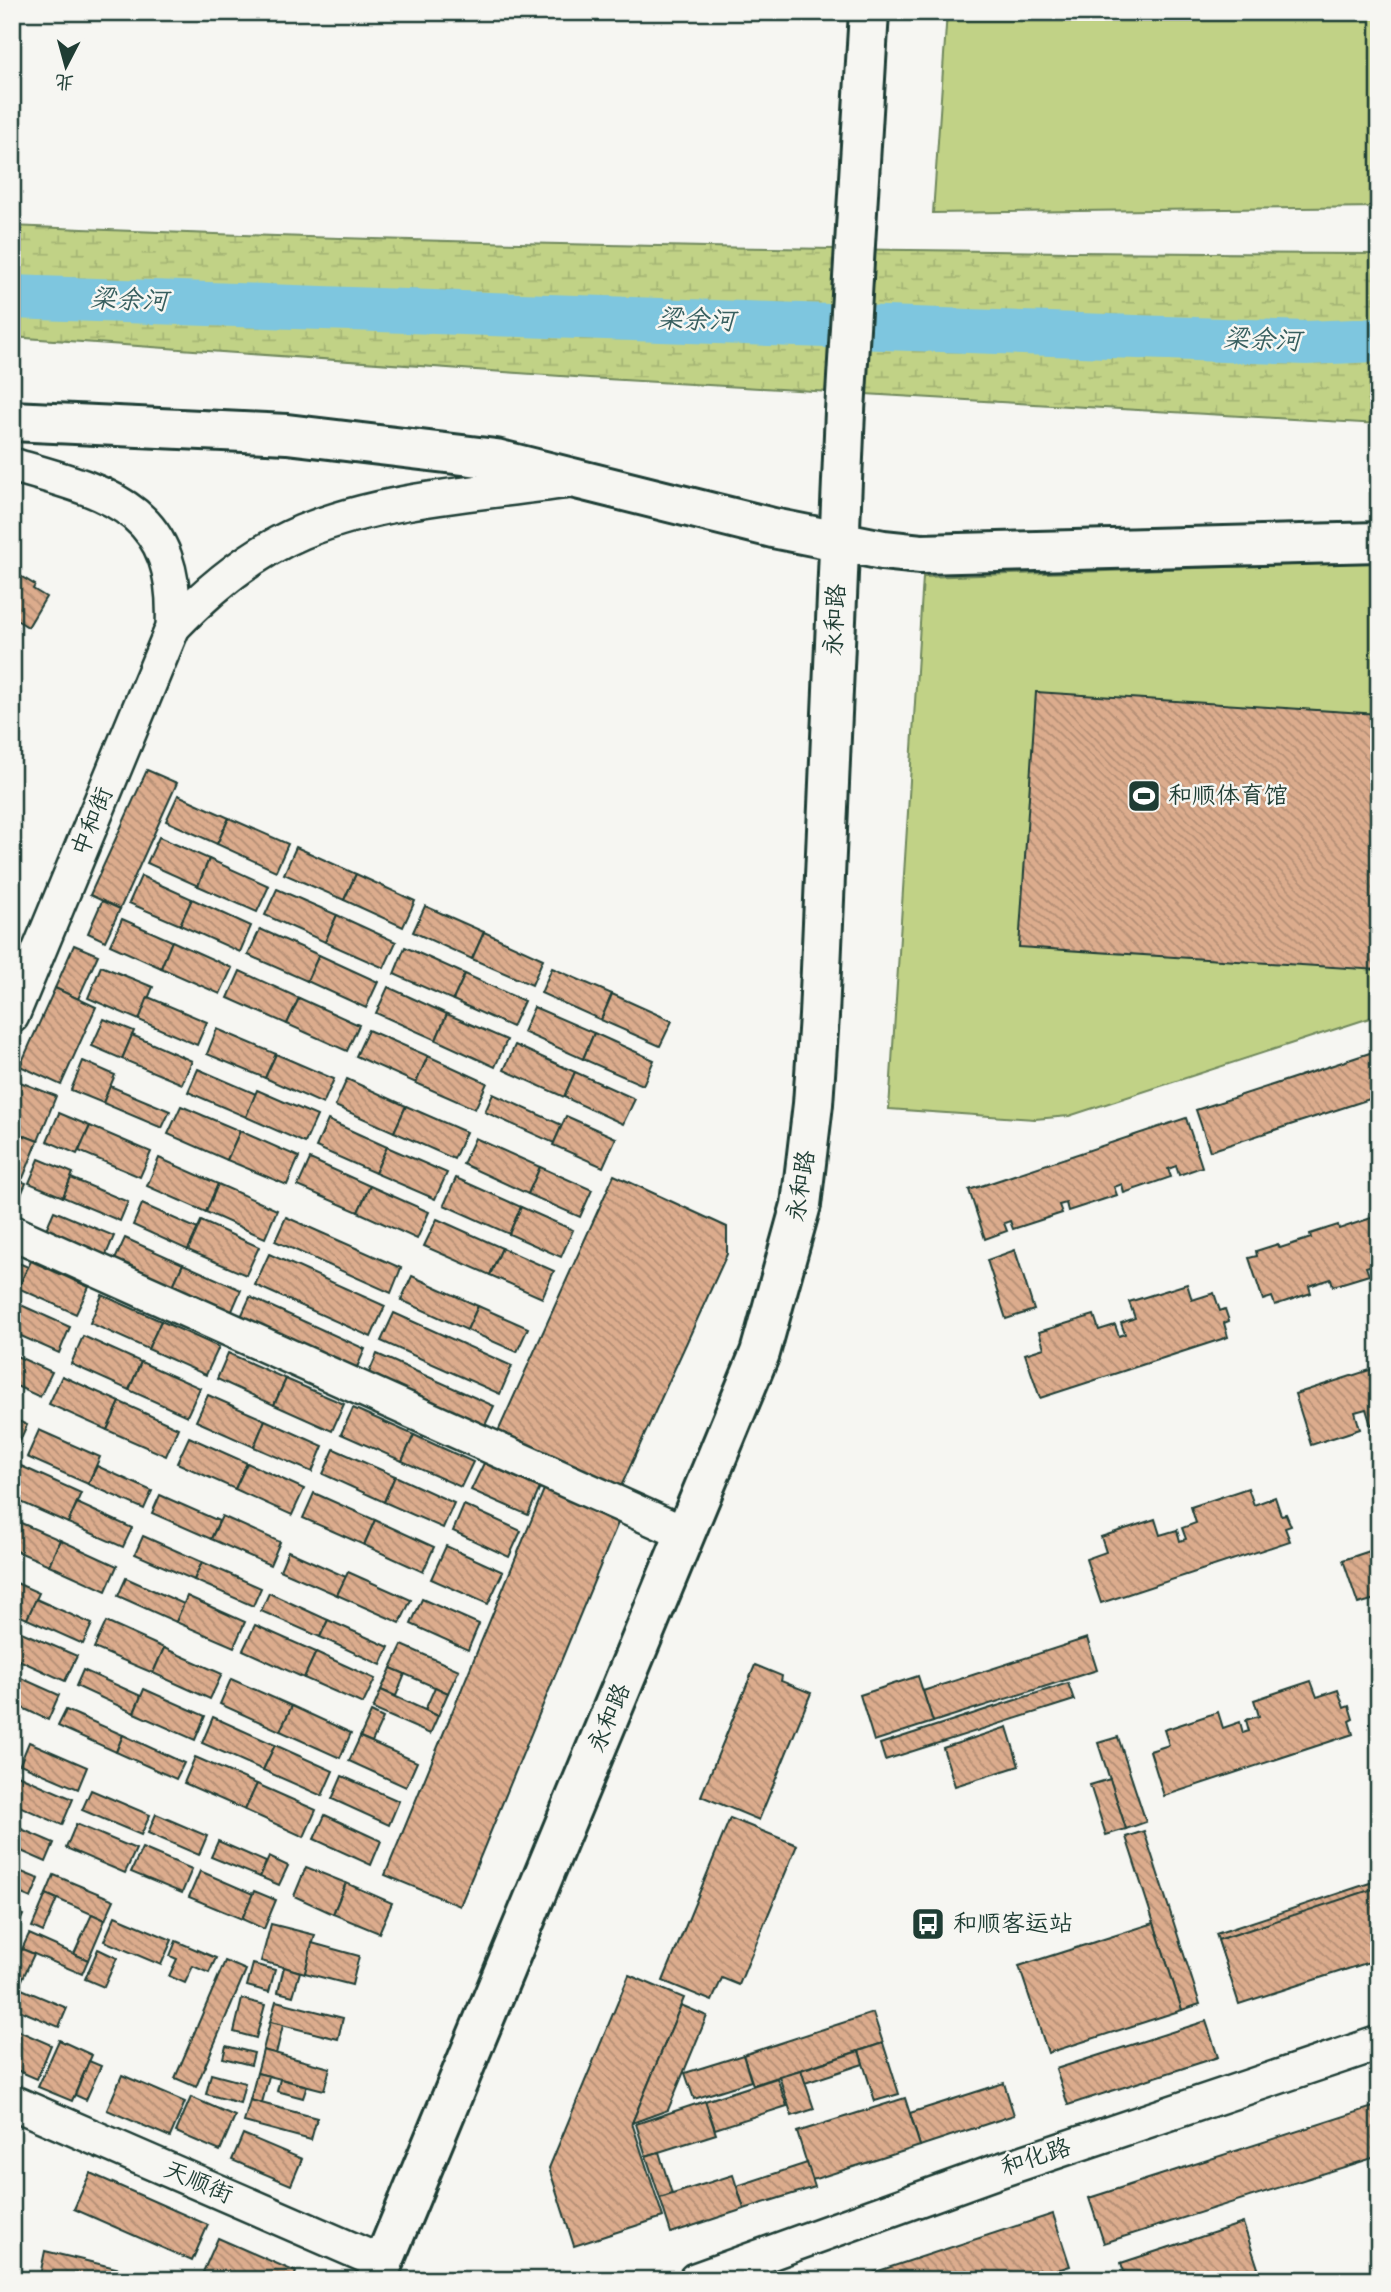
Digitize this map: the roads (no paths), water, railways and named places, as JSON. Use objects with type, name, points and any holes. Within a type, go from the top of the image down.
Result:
[{"type":"main road","name":"永和路","points":[[388,2274],[754,1442],[789,1350],[815,1262],[832,1179],[841,1088],[853,544],[869,228],[869,12]]},
{"type":"main road","name":"永和路","points":[[869,228],[895,12]]},
{"type":"main road","points":[[12,421],[273,433],[496,458],[773,528],[921,554],[1379,542]]},
{"type":"main road","name":"永和路","points":[[388,2274],[771,1318],[792,1242],[807,1165],[853,544]]},
{"type":"street","points":[[12,465],[99,490],[139,518],[156,537],[168,562],[175,592],[173,627]]},
{"type":"street","points":[[173,627],[205,593],[261,554],[300,533],[375,510],[583,479]]},
{"type":"street","name":"中和街","points":[[12,1016],[173,627]]},
{"type":"street","points":[[12,1232],[686,1534]]},
{"type":"street","name":"和化路","points":[[695,2280],[995,2172],[1379,2043]]},
{"type":"street","name":"天顺街","points":[[12,2102],[388,2274]]},
{"type":"waterway","name":"梁余河","points":[[12,297],[1306,343],[1379,340]]},
{"type":"place","name":"和顺体育馆","points":[[1144,796]]},
{"type":"place","name":"和顺客运站","points":[[928,1924]]}]
